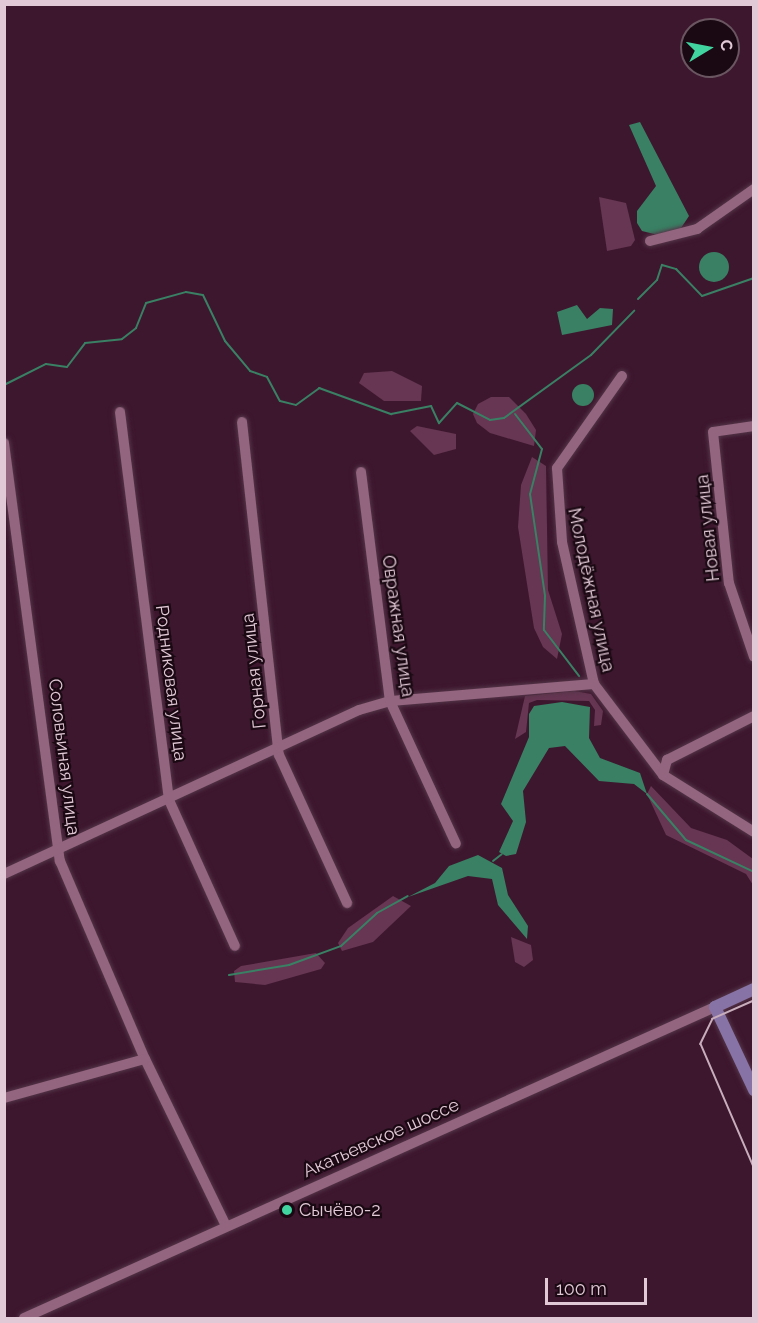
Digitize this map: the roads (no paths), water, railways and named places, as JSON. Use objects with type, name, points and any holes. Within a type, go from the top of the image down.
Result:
[{"type":"main road","name":"Акатьевское шоссе","points":[[715,1007],[753,989]]},
{"type":"main road","points":[[715,1007],[753,1090]]},
{"type":"street","points":[[650,241],[697,229],[753,189]]},
{"type":"street","name":"Молодёжная улица","points":[[622,376],[557,468],[562,542],[594,684],[663,775],[753,832]]},
{"type":"street","name":"Родниковая улица","points":[[120,412],[169,800],[235,946]]},
{"type":"street","name":"Горная улица","points":[[242,422],[278,745],[347,903]]},
{"type":"street","name":"Новая улица","points":[[753,426],[713,432],[729,584],[753,657]]},
{"type":"street","name":"Соловьиная улица","points":[[4,443],[59,850],[145,1059],[226,1226]]},
{"type":"street","name":"Овражная улица","points":[[361,472],[390,701],[456,844]]},
{"type":"street","points":[[4,874],[169,800],[278,745],[390,701],[594,684]]},
{"type":"street","points":[[663,775],[667,760],[753,716]]},
{"type":"street","name":"Акатьевское шоссе","points":[[24,1318],[715,1007]]},
{"type":"street","points":[[4,1098],[145,1059]]},
{"type":"waterway","points":[[638,299],[657,280],[662,265],[676,269],[702,296],[754,278]]},
{"type":"waterway","points":[[4,385],[46,364],[67,367],[85,343],[122,339],[136,328],[146,303],[186,292],[203,295],[225,341],[250,371],[267,377],[280,401],[296,405],[319,388],[391,414],[431,406],[439,423],[457,403],[490,420],[504,418],[591,355],[634,311]]},
{"type":"waterway","points":[[515,414],[542,449],[530,494],[545,596],[544,630],[579,676]]},
{"type":"waterway","points":[[647,794],[686,840],[754,872]]},
{"type":"waterway","points":[[493,861],[502,854]]},
{"type":"waterway","points":[[229,975],[289,965],[341,946],[377,913],[408,896]]},
{"type":"tram line","points":[[754,1001],[713,1019],[701,1044],[754,1167]]},
{"type":"place","name":"Сычёво-2","points":[[287,1210]]}]
